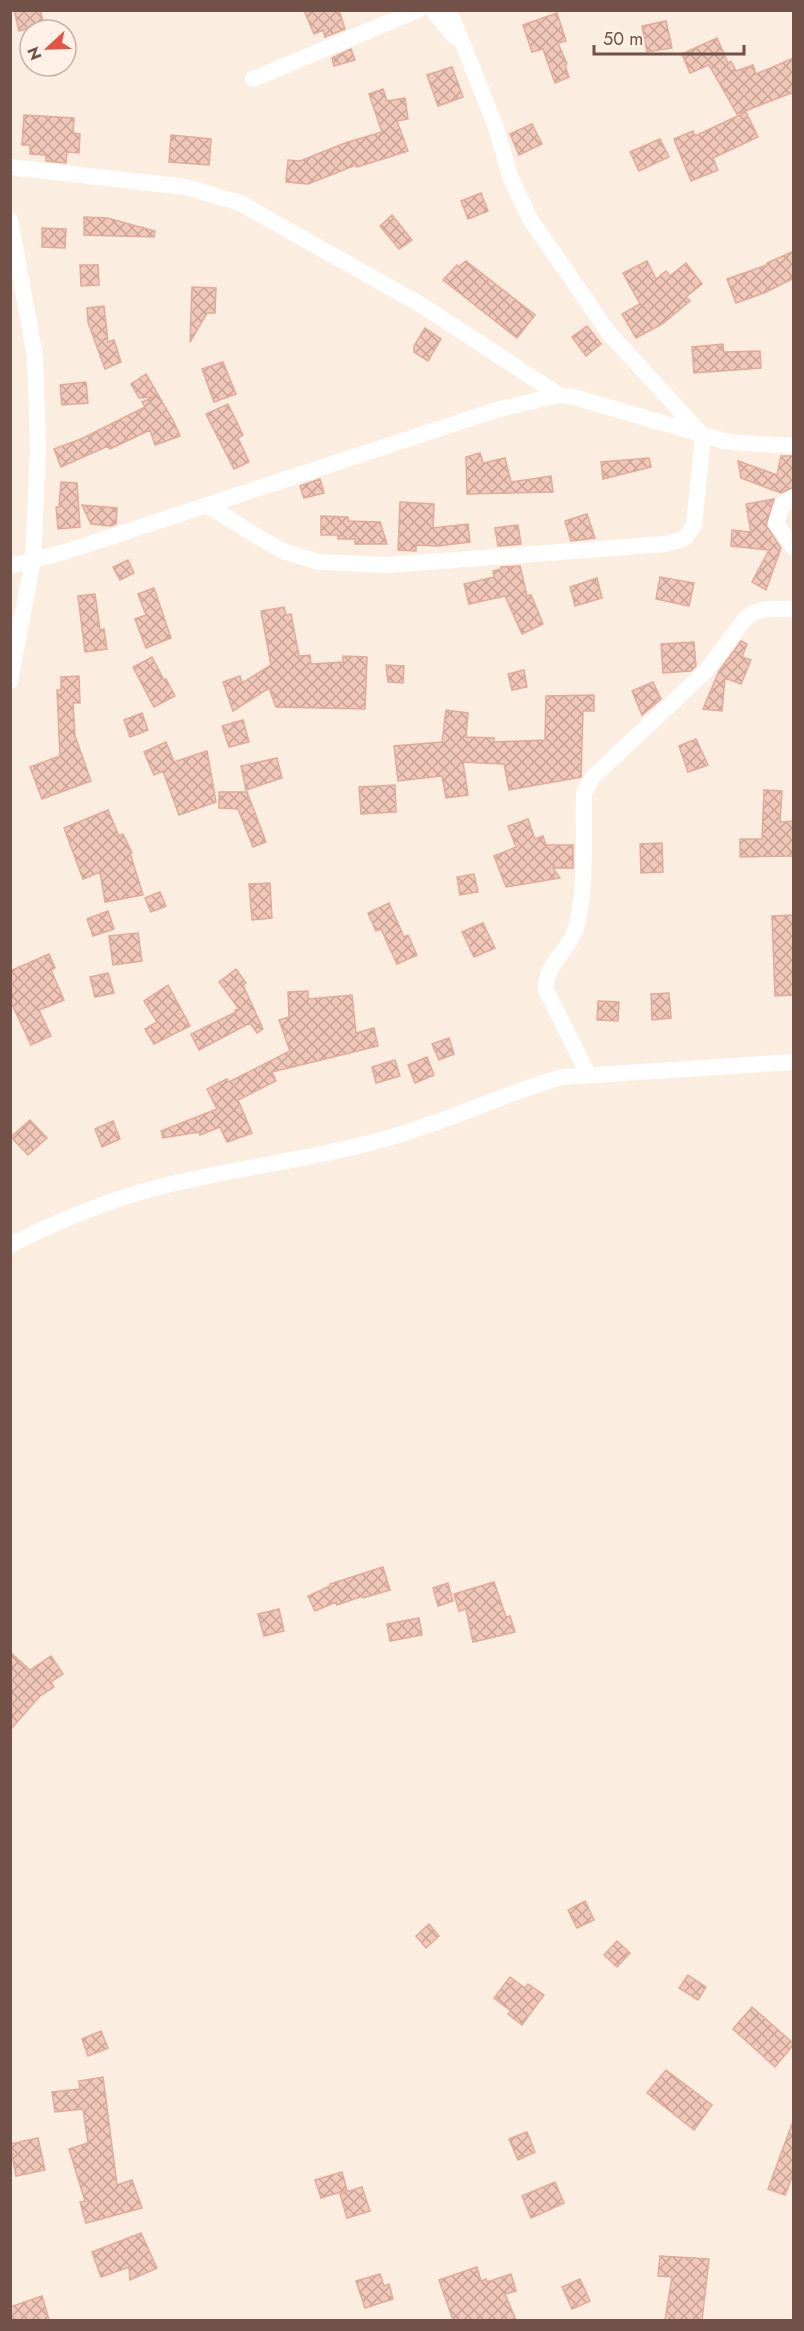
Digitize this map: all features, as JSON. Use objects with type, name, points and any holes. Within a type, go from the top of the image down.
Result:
[{"type":"street","points":[[253,79],[418,10]]},
{"type":"street","points":[[432,10],[464,46]]},
{"type":"street","points":[[207,505],[285,552],[319,562],[388,565],[665,544],[684,539],[694,526],[703,436],[609,333],[530,219],[510,176],[495,127],[449,10]]},
{"type":"street","points":[[10,167],[186,187],[240,203],[423,306],[559,395]]},
{"type":"street","points":[[10,220],[35,356],[38,449],[33,560],[10,681]]},
{"type":"street","points":[[10,566],[207,505],[496,410],[559,395],[588,400],[728,442],[794,446]]},
{"type":"street","points":[[794,496],[782,505],[776,524],[794,548]]},
{"type":"street","points":[[588,1074],[546,990],[545,980],[571,940],[576,928],[581,899],[584,793],[592,778],[706,671],[752,612],[794,609]]},
{"type":"street","points":[[10,1245],[139,1192],[395,1136],[530,1086],[562,1077],[794,1062]]},
{"type":"building","points":[[14,10],[40,10],[42,18],[18,18],[18,27]]},
{"type":"building","points":[[304,10],[339,10],[345,29],[325,37],[323,30],[314,34]]},
{"type":"building","points":[[557,13],[566,41],[558,43],[567,64],[565,65],[569,77],[555,83],[543,49],[532,52],[523,25]]},
{"type":"building","points":[[666,21],[672,48],[647,52],[642,26]]},
{"type":"building","points":[[717,38],[728,63],[731,61],[736,71],[753,65],[756,74],[794,58],[794,92],[737,114],[709,65],[690,73],[682,54]]},
{"type":"building","points":[[351,49],[355,60],[334,66],[332,58]]},
{"type":"building","points":[[452,67],[463,97],[438,106],[427,75]]},
{"type":"building","points":[[383,89],[387,101],[405,98],[408,119],[397,121],[408,151],[357,167],[356,165],[308,184],[286,182],[288,160],[300,161],[345,143],[382,132],[369,94]]},
{"type":"building","points":[[746,112],[758,137],[713,158],[718,170],[691,181],[674,139],[693,131],[695,136]]},
{"type":"building","points":[[24,115],[74,118],[73,133],[80,134],[79,153],[67,152],[66,163],[46,161],[46,155],[30,154],[30,145],[22,145]]},
{"type":"building","points":[[532,124],[542,144],[519,155],[510,134]]},
{"type":"building","points":[[171,135],[211,139],[209,165],[169,162]]},
{"type":"building","points":[[660,139],[669,157],[639,171],[630,152]]},
{"type":"building","points":[[481,193],[488,211],[468,219],[461,201]]},
{"type":"building","points":[[392,215],[412,240],[399,249],[380,226]]},
{"type":"building","points":[[84,217],[107,218],[155,231],[154,237],[84,235]]},
{"type":"building","points":[[42,228],[66,229],[65,248],[42,247]]},
{"type":"building","points":[[794,251],[794,278],[764,293],[736,303],[727,279],[767,265]]},
{"type":"building","points":[[466,261],[535,315],[517,338],[443,280],[457,265],[458,267]]},
{"type":"building","points":[[647,261],[656,279],[666,271],[670,276],[686,263],[702,284],[686,297],[690,301],[662,324],[636,338],[622,314],[640,304],[623,273]]},
{"type":"building","points":[[80,265],[98,265],[99,285],[81,286]]},
{"type":"building","points":[[192,287],[216,288],[215,313],[207,313],[190,342]]},
{"type":"building","points":[[104,306],[108,342],[114,340],[121,362],[105,369],[88,322],[87,308]]},
{"type":"building","points":[[587,326],[601,344],[586,356],[572,337]]},
{"type":"building","points":[[425,328],[441,339],[428,361],[414,352],[414,346]]},
{"type":"building","points":[[723,344],[724,352],[760,351],[761,368],[694,373],[692,347]]},
{"type":"building","points":[[223,362],[236,394],[214,402],[202,369]]},
{"type":"building","points":[[146,374],[180,436],[155,445],[150,430],[110,449],[108,446],[61,467],[54,449],[81,439],[145,407],[142,402],[154,397],[139,398],[131,384]]},
{"type":"building","points":[[86,382],[88,403],[62,405],[60,385]]},
{"type":"building","points":[[228,404],[243,435],[238,438],[249,462],[234,469],[206,414]]},
{"type":"building","points":[[480,453],[483,463],[505,458],[511,482],[551,476],[553,492],[467,494],[466,457]]},
{"type":"building","points":[[781,456],[794,456],[794,487],[781,493],[741,478],[738,461],[777,475]]},
{"type":"building","points":[[649,458],[651,467],[603,479],[601,462]]},
{"type":"building","points":[[320,479],[324,493],[304,498],[300,486]]},
{"type":"building","points":[[61,482],[77,483],[80,527],[58,529],[56,507],[59,507]]},
{"type":"building","points":[[774,499],[766,525],[781,548],[766,590],[752,582],[769,550],[731,546],[732,530],[751,532],[746,504]]},
{"type":"building","points":[[400,502],[434,504],[433,528],[468,524],[470,542],[438,546],[416,545],[416,551],[398,550]]},
{"type":"building","points":[[82,505],[117,508],[116,524],[111,526],[91,524]]},
{"type":"building","points":[[587,514],[595,538],[571,541],[565,521]]},
{"type":"building","points":[[321,516],[348,517],[348,521],[380,522],[387,544],[355,544],[355,539],[338,539],[338,535],[321,535]]},
{"type":"building","points":[[518,525],[521,544],[498,546],[495,528]]},
{"type":"building","points":[[128,560],[134,573],[120,580],[113,567]]},
{"type":"building","points":[[520,566],[527,596],[531,595],[543,624],[522,634],[505,596],[469,604],[464,584],[494,577],[493,571],[501,567]]},
{"type":"building","points":[[660,577],[694,583],[689,606],[656,599]]},
{"type":"building","points":[[597,578],[602,598],[575,606],[570,587]]},
{"type":"building","points":[[154,588],[171,638],[146,648],[135,619],[146,615],[138,594]]},
{"type":"building","points":[[95,594],[100,630],[104,629],[107,649],[85,652],[78,596]]},
{"type":"building","points":[[284,607],[286,615],[291,614],[299,656],[310,655],[311,664],[343,662],[343,656],[367,657],[365,709],[276,707],[269,688],[233,711],[223,682],[240,676],[242,683],[271,665],[261,611]]},
{"type":"building","points":[[741,641],[747,644],[742,657],[751,660],[741,684],[725,678],[722,711],[703,709],[719,671]]},
{"type":"building","points":[[694,642],[696,666],[691,671],[663,673],[661,644]]},
{"type":"building","points":[[152,657],[175,696],[154,707],[133,667]]},
{"type":"building","points":[[386,665],[404,666],[403,683],[388,682]]},
{"type":"building","points":[[524,670],[527,687],[512,690],[508,674]]},
{"type":"building","points":[[79,676],[80,703],[73,703],[75,736],[91,781],[42,799],[30,767],[60,756],[57,690],[61,690],[61,677]]},
{"type":"building","points":[[653,682],[661,699],[642,715],[632,691]]},
{"type":"building","points":[[594,695],[594,711],[583,711],[581,777],[509,790],[504,764],[463,762],[468,795],[446,798],[442,776],[398,781],[394,746],[442,742],[446,710],[468,713],[466,737],[494,738],[494,742],[545,740],[546,696]]},
{"type":"building","points":[[142,713],[148,730],[130,737],[124,720]]},
{"type":"building","points":[[243,720],[249,742],[229,747],[222,726]]},
{"type":"building","points":[[696,739],[708,765],[688,772],[679,746]]},
{"type":"building","points":[[166,742],[174,762],[207,751],[216,802],[179,815],[163,771],[154,775],[144,752]]},
{"type":"building","points":[[277,758],[282,778],[246,790],[241,766]]},
{"type":"building","points":[[395,785],[396,812],[361,814],[359,787]]},
{"type":"building","points":[[764,790],[782,791],[780,822],[794,821],[794,856],[740,857],[740,839],[762,839]]},
{"type":"building","points":[[219,792],[247,792],[266,842],[253,847],[238,809],[219,808]]},
{"type":"building","points":[[108,810],[119,836],[123,834],[132,853],[130,853],[143,895],[105,902],[100,872],[83,879],[64,828]]},
{"type":"building","points":[[528,819],[535,839],[543,836],[546,845],[573,845],[573,868],[553,868],[560,878],[506,887],[494,856],[516,847],[508,826]]},
{"type":"building","points":[[662,843],[663,872],[641,873],[640,844]]},
{"type":"building","points":[[474,874],[478,892],[460,895],[457,877]]},
{"type":"building","points":[[270,883],[272,918],[252,920],[249,884]]},
{"type":"building","points":[[160,892],[166,906],[151,912],[145,898]]},
{"type":"building","points":[[389,903],[404,937],[408,935],[417,955],[397,964],[381,929],[376,931],[368,913]]},
{"type":"building","points":[[108,911],[114,929],[93,936],[87,919]]},
{"type":"building","points":[[794,915],[794,995],[775,996],[772,916]]},
{"type":"building","points":[[483,923],[495,948],[474,957],[462,932]]},
{"type":"building","points":[[138,933],[142,961],[113,965],[109,936]]},
{"type":"building","points":[[49,954],[55,968],[51,970],[64,1000],[39,1010],[51,1036],[31,1045],[10,1000],[10,971]]},
{"type":"building","points":[[236,969],[246,983],[243,985],[263,1029],[257,1033],[250,1023],[199,1050],[191,1034],[239,1009],[219,982]]},
{"type":"building","points":[[108,973],[114,993],[95,997],[90,977]]},
{"type":"building","points":[[168,985],[190,1026],[154,1044],[145,1029],[157,1022],[144,1001]]},
{"type":"building","points":[[308,991],[308,999],[352,995],[356,1033],[374,1028],[378,1046],[272,1072],[276,1081],[238,1100],[252,1133],[227,1142],[220,1127],[200,1135],[199,1132],[163,1138],[161,1131],[217,1109],[207,1089],[227,1079],[229,1082],[290,1051],[279,1020],[289,1017],[288,992]]},
{"type":"building","points":[[669,993],[671,1018],[652,1020],[651,994]]},
{"type":"building","points":[[598,1001],[619,1002],[618,1021],[597,1020]]},
{"type":"building","points":[[449,1038],[454,1054],[439,1060],[432,1044]]},
{"type":"building","points":[[427,1057],[434,1075],[415,1083],[408,1065]]},
{"type":"building","points":[[395,1060],[400,1076],[376,1083],[372,1067]]},
{"type":"building","points":[[30,1120],[47,1138],[28,1155],[11,1137]]},
{"type":"building","points":[[113,1121],[120,1139],[102,1147],[95,1129]]},
{"type":"building","points":[[383,1567],[390,1590],[337,1605],[336,1602],[315,1611],[308,1596],[330,1584]]},
{"type":"building","points":[[494,1582],[506,1617],[510,1616],[515,1632],[473,1642],[466,1609],[459,1611],[454,1594]]},
{"type":"building","points":[[448,1583],[453,1601],[438,1606],[433,1588]]},
{"type":"building","points":[[279,1609],[284,1631],[264,1636],[258,1614]]},
{"type":"building","points":[[419,1618],[422,1635],[390,1641],[387,1624]]},
{"type":"building","points":[[10,1652],[30,1670],[51,1656],[63,1674],[51,1682],[54,1687],[40,1696],[10,1730]]},
{"type":"building","points":[[585,1901],[594,1920],[577,1928],[568,1910]]},
{"type":"building","points":[[429,1924],[439,1936],[426,1948],[416,1936]]},
{"type":"building","points":[[617,1941],[630,1953],[617,1967],[604,1955]]},
{"type":"building","points":[[688,1975],[706,1987],[698,2000],[679,1988]]},
{"type":"building","points":[[510,1977],[525,1988],[528,1984],[544,1995],[522,2025],[508,2014],[511,2011],[494,1998]]},
{"type":"building","points":[[752,2007],[794,2044],[775,2067],[733,2029]]},
{"type":"building","points":[[101,2031],[108,2048],[88,2056],[82,2039]]},
{"type":"building","points":[[666,2070],[712,2105],[694,2130],[647,2093]]},
{"type":"building","points":[[103,2077],[117,2185],[132,2180],[142,2208],[86,2223],[80,2202],[85,2201],[69,2149],[88,2143],[83,2109],[55,2112],[52,2092],[80,2089],[79,2081]]},
{"type":"building","points":[[792,2124],[794,2124],[794,2172],[785,2195],[768,2189]]},
{"type":"building","points":[[527,2132],[535,2152],[518,2160],[509,2139]]},
{"type":"building","points":[[38,2138],[45,2170],[16,2176],[10,2144]]},
{"type":"building","points":[[342,2172],[347,2190],[321,2198],[315,2180]]},
{"type":"building","points":[[555,2182],[564,2203],[531,2218],[522,2196]]},
{"type":"building","points":[[362,2187],[370,2211],[347,2218],[340,2194]]},
{"type":"building","points":[[141,2233],[157,2268],[130,2280],[129,2267],[101,2277],[92,2252]]},
{"type":"building","points":[[660,2256],[709,2259],[702,2320],[665,2320],[672,2277],[658,2276]]},
{"type":"building","points":[[477,2267],[481,2281],[486,2279],[487,2282],[511,2274],[516,2291],[505,2294],[516,2320],[453,2320],[439,2280]]},
{"type":"building","points":[[380,2274],[384,2286],[389,2284],[393,2299],[365,2308],[356,2281]]},
{"type":"building","points":[[580,2279],[590,2301],[572,2309],[562,2287]]},
{"type":"building","points":[[42,2296],[49,2320],[10,2320],[10,2307]]}]
